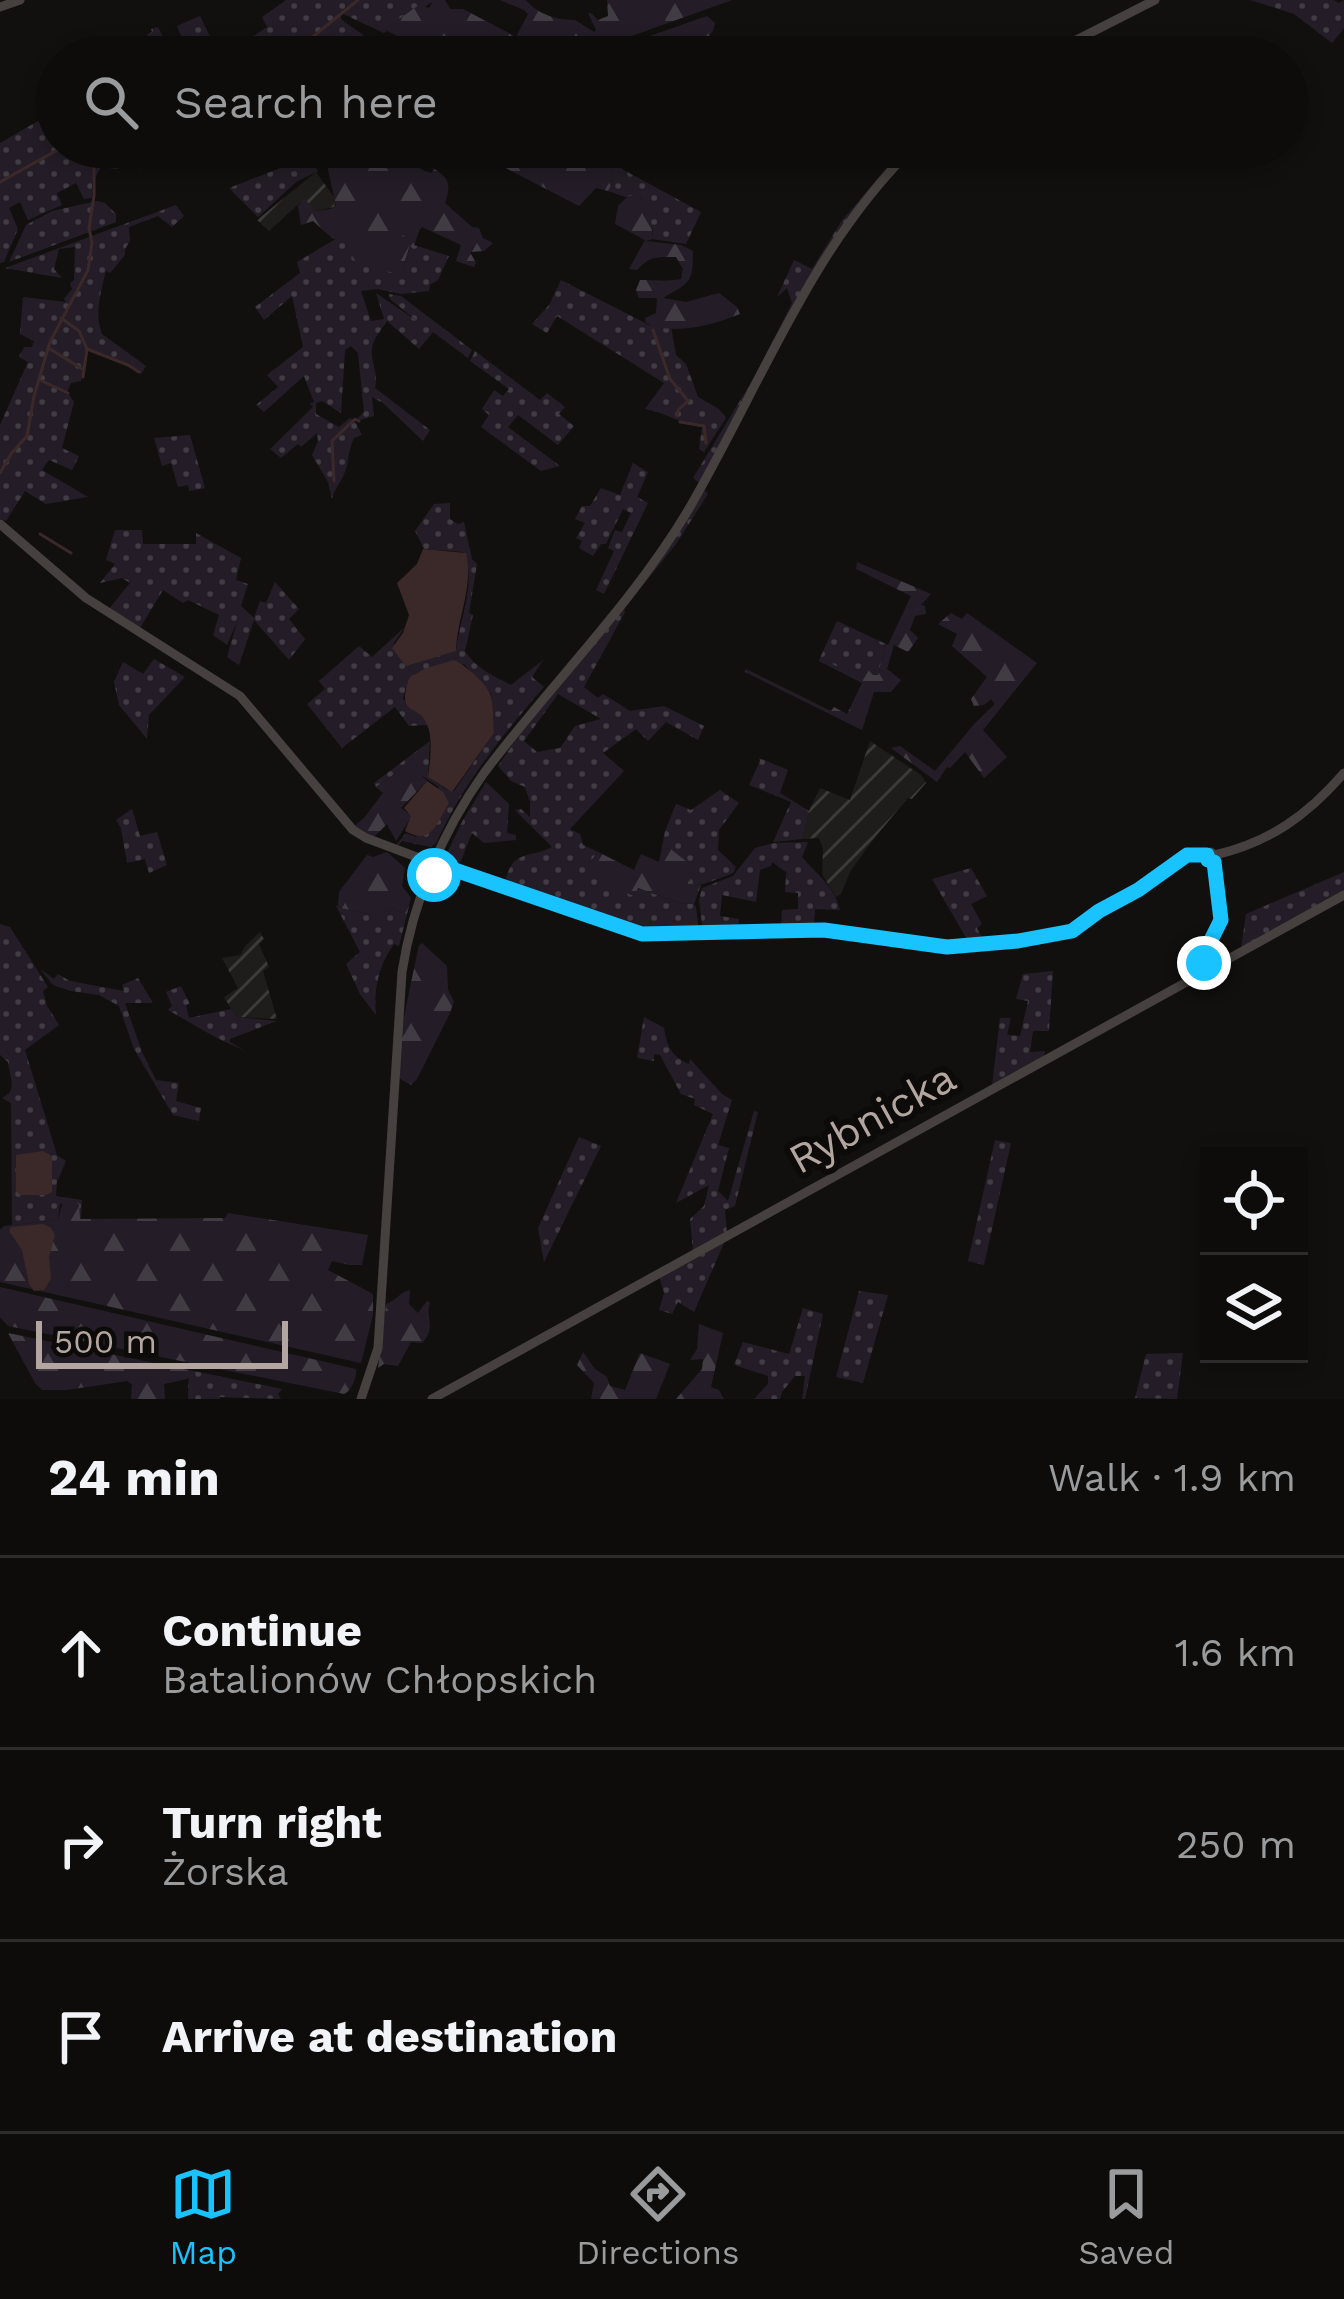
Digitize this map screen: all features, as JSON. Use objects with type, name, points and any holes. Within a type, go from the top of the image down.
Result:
[{"type":"main road","points":[[0,7],[20,0]]},
{"type":"main road","points":[[1084,36],[1155,0]]},
{"type":"main road","points":[[358,1399],[375,1361],[378,1335],[400,995],[408,939],[437,863],[502,752],[651,565],[701,486],[837,240],[894,168]]},
{"type":"main road","points":[[0,524],[86,598],[240,696],[349,826],[366,838],[642,934],[824,930],[947,947],[1072,931],[1187,855],[1212,857],[1242,848],[1299,818],[1344,773]]},
{"type":"main road","points":[[1207,971],[1204,955],[1221,920],[1212,857]]},
{"type":"main road","name":"Rybnicka","points":[[432,1399],[1344,895]]},
{"type":"shaded area","points":[[316,172],[336,200],[334,207],[315,211],[304,199],[269,231],[257,220]]},
{"type":"shaded area","points":[[423,549],[466,553],[467,590],[456,651],[406,666],[392,648],[409,615],[397,583],[417,564]]},
{"type":"shaded area","points":[[454,660],[488,690],[494,733],[452,792],[428,777],[428,727],[405,700],[409,678]]},
{"type":"shaded area","points":[[870,741],[926,783],[876,836],[836,897],[822,874],[819,838],[802,839],[820,788],[850,800]]},
{"type":"shaded area","points":[[427,781],[449,803],[432,831],[414,835],[405,831],[411,816],[404,808]]},
{"type":"shaded area","points":[[260,932],[264,939],[259,944],[269,967],[263,971],[277,1019],[236,1017],[224,997],[238,988],[222,958],[240,955]]},
{"type":"shaded area","points":[[43,1151],[52,1156],[52,1192],[20,1195],[16,1155]]},
{"type":"shaded area","points":[[43,1224],[55,1235],[49,1257],[51,1279],[44,1290],[34,1291],[22,1250],[9,1231]]},
{"type":"green space","points":[[286,0],[435,0],[384,33],[339,12],[342,20],[365,36],[254,36],[267,27],[262,17]]},
{"type":"green space","points":[[427,0],[445,0],[450,9],[463,9],[514,36],[398,36],[385,30],[419,5],[429,8],[432,3]]},
{"type":"green space","points":[[500,0],[526,0],[542,13],[575,20],[594,32],[588,13],[598,20],[608,16],[607,0],[732,0],[632,36],[517,36],[528,14]]},
{"type":"green space","points":[[1250,0],[1344,0],[1344,28],[1332,43],[1294,14]]},
{"type":"green space","points":[[200,16],[210,36],[181,36],[177,26]]},
{"type":"green space","points":[[707,16],[715,23],[709,36],[650,36]]},
{"type":"green space","points":[[36,122],[36,168],[100,168],[92,183],[92,198],[84,199],[76,183],[57,193],[62,205],[28,220],[20,202],[9,208],[18,229],[0,263],[0,143]]},
{"type":"green space","points":[[281,168],[318,171],[296,182],[258,217],[229,188]]},
{"type":"green space","points":[[328,168],[420,168],[432,173],[433,168],[446,179],[445,203],[493,243],[484,251],[470,252],[474,267],[456,261],[461,245],[422,227],[402,236],[410,245],[402,270],[356,267],[346,238],[333,239],[313,221],[301,225],[298,206],[304,198],[315,211],[336,205]]},
{"type":"green space","points":[[506,168],[612,168],[608,191],[596,188],[579,206]]},
{"type":"green space","points":[[622,168],[701,212],[686,244],[652,239],[641,198],[608,191],[613,182],[611,171]]},
{"type":"green space","points":[[886,168],[894,168],[844,226],[699,483],[693,478],[755,376],[792,303],[787,288],[777,297],[794,260],[812,269],[841,222]]},
{"type":"green space","points":[[628,196],[639,196],[647,211],[652,239],[646,241],[693,251],[688,281],[663,298],[686,302],[719,293],[740,314],[681,329],[646,323],[645,318],[656,313],[657,298],[639,298],[640,280],[681,279],[683,269],[676,257],[665,257],[629,269],[645,240],[615,224],[618,206]]},
{"type":"green space","points":[[97,201],[116,214],[116,222],[9,262],[26,225],[52,211]]},
{"type":"green space","points":[[176,205],[184,216],[172,227],[158,216],[129,227],[125,255],[110,273],[106,271],[100,294],[102,334],[146,366],[141,374],[88,350],[81,381],[71,383],[67,392],[74,402],[62,448],[79,456],[72,470],[49,460],[42,470],[88,497],[46,504],[25,491],[6,521],[0,519],[0,425],[28,362],[19,357],[34,341],[20,334],[23,297],[66,302],[74,280],[75,247],[59,249],[54,269],[62,278],[5,268]]},
{"type":"green space","points":[[421,226],[414,245],[449,256],[438,280],[429,291],[361,291],[371,321],[384,319],[376,293],[417,321],[389,294],[401,296],[472,350],[468,358],[433,332],[419,349],[387,321],[376,338],[372,353],[375,388],[430,430],[423,441],[372,397],[374,416],[358,418],[364,412],[358,353],[351,346],[345,350],[341,413],[322,401],[316,403],[316,414],[339,427],[350,418],[362,435],[354,438],[332,499],[312,455],[317,433],[281,458],[270,449],[314,402],[304,376],[264,412],[256,405],[278,387],[267,375],[303,347],[292,296],[264,320],[255,307],[300,273],[297,262],[339,237],[346,239],[356,266],[396,272],[403,267],[410,247],[402,236],[415,234]]},
{"type":"green space","points":[[561,280],[649,325],[671,327],[676,355],[686,364],[698,397],[726,418],[704,452],[699,449],[702,427],[645,409],[664,383],[557,316],[547,333],[532,324],[549,305]]},
{"type":"green space","points":[[475,351],[540,400],[547,393],[565,407],[559,414],[574,426],[558,445],[518,415],[508,427],[560,466],[541,471],[481,427],[489,415],[482,409],[494,390],[503,396],[509,389],[470,361]]},
{"type":"green space","points":[[190,435],[205,488],[189,491],[188,485],[178,487],[171,463],[162,466],[154,438]]},
{"type":"green space","points":[[633,463],[648,472],[637,497],[648,503],[604,594],[596,590],[614,551],[608,548],[615,530],[622,532],[631,513],[623,509],[606,544],[593,556],[579,548],[582,541],[576,538],[585,523],[575,519],[601,488],[620,495]]},
{"type":"green space","points":[[703,489],[708,494],[676,544],[624,609],[584,687],[630,711],[664,706],[704,726],[698,740],[666,722],[648,741],[636,729],[603,753],[624,771],[570,829],[580,834],[583,845],[598,852],[588,865],[635,895],[637,888],[694,904],[699,932],[647,932],[504,885],[516,860],[552,847],[515,810],[530,817],[525,787],[511,781],[498,766],[621,608]],"holes":[[[558,694],[601,719],[575,726],[560,748],[537,752],[524,741]]]},
{"type":"green space","points":[[450,503],[450,519],[464,522],[477,564],[465,651],[479,667],[511,685],[543,660],[532,677],[544,687],[484,761],[436,843],[431,847],[402,841],[398,846],[406,833],[416,837],[439,787],[417,772],[402,769],[376,787],[374,783],[430,741],[428,777],[454,791],[494,733],[491,694],[464,664],[409,678],[403,699],[430,724],[428,728],[409,726],[395,707],[342,748],[307,704],[325,689],[319,681],[359,646],[372,657],[405,627],[393,644],[429,658],[456,651],[468,588],[467,563],[463,552],[424,549],[415,531],[434,504]]},
{"type":"green space","points":[[115,530],[142,530],[143,544],[196,544],[196,533],[241,558],[236,580],[248,584],[241,606],[254,618],[275,582],[299,609],[289,619],[305,639],[289,660],[254,620],[239,665],[227,657],[237,622],[227,645],[213,635],[219,615],[188,600],[183,603],[163,590],[140,628],[108,610],[130,583],[122,578],[100,583],[115,564],[106,560]]},
{"type":"green space","points":[[857,562],[931,594],[921,605],[926,614],[915,616],[910,630],[918,638],[908,652],[894,645],[887,669],[901,680],[891,692],[874,692],[862,730],[745,672],[847,714],[862,683],[820,658],[862,679],[868,670],[878,675],[886,644],[911,596],[856,569]]},
{"type":"green space","points":[[951,613],[962,619],[967,613],[1037,663],[983,730],[1007,757],[984,778],[965,752],[937,782],[891,748],[900,746],[935,771],[995,704],[991,699],[974,706],[971,699],[987,677],[952,646],[957,634],[938,624]]},
{"type":"green space","points":[[837,621],[886,644],[878,675],[863,680],[820,658]]},
{"type":"green space","points":[[154,659],[185,677],[149,715],[147,739],[119,705],[114,682],[123,662],[143,674]]},
{"type":"green space","points":[[759,758],[788,770],[780,793],[809,811],[802,839],[773,842],[791,802],[749,785]]},
{"type":"green space","points":[[413,766],[427,781],[401,808],[412,816],[396,841],[387,824],[373,838],[353,827],[383,793],[376,787]]},
{"type":"green space","points":[[486,782],[509,804],[507,833],[516,835],[516,840],[484,843],[472,833],[458,868],[445,860],[446,855]]},
{"type":"green space","points":[[720,790],[739,803],[719,830],[718,850],[736,867],[733,873],[708,882],[686,883],[659,863],[665,831],[676,804],[691,810]]},
{"type":"green space","points":[[132,809],[140,836],[157,832],[167,865],[149,873],[145,859],[127,863],[116,820]]},
{"type":"green space","points":[[808,842],[802,857],[829,887],[840,910],[815,909],[814,928],[781,929],[782,910],[798,909],[798,893],[785,892],[786,873],[790,875],[772,862],[760,870],[756,902],[722,895],[720,916],[739,919],[738,931],[703,932],[702,888],[733,876],[755,848]]},
{"type":"green space","points":[[668,847],[691,865],[686,884],[701,885],[694,904],[638,888],[634,896],[605,885],[588,865],[598,852],[634,870],[641,854],[659,862]]},
{"type":"green space","points":[[387,852],[405,868],[402,886],[411,898],[407,914],[391,909],[378,916],[341,908],[339,892],[367,855]]},
{"type":"green space","points":[[971,868],[987,896],[971,904],[982,924],[977,928],[982,938],[968,941],[932,879]]},
{"type":"green space","points":[[1344,872],[1344,892],[1241,949],[1246,914]]},
{"type":"green space","points":[[338,905],[378,916],[391,909],[407,914],[399,946],[394,944],[381,969],[376,1015],[346,964],[360,952]]},
{"type":"green space","points":[[0,924],[10,927],[48,987],[43,991],[47,1006],[59,1025],[25,1050],[57,1155],[66,1161],[56,1196],[82,1200],[81,1219],[60,1203],[58,1220],[12,1225],[11,1103],[2,1098],[12,1083],[8,1062],[0,1055]]},
{"type":"green space","points":[[422,943],[447,966],[448,990],[454,1001],[411,1085],[397,1077],[398,1060]]},
{"type":"green space","points":[[40,969],[54,979],[58,974],[70,981],[124,991],[122,985],[138,978],[153,1003],[125,1003],[142,1052],[156,1080],[179,1083],[176,1101],[201,1108],[199,1121],[173,1115],[134,1049],[119,1006],[99,995],[53,985]]},
{"type":"green space","points":[[1053,971],[1049,1031],[1033,1031],[1030,1052],[1045,1051],[1044,1057],[992,1086],[1000,1018],[1011,1018],[1007,1035],[1020,1036],[1028,1001],[1016,999],[1023,974]]},
{"type":"green space","points":[[181,986],[190,1004],[186,1005],[189,1018],[231,1009],[236,1017],[277,1021],[230,1039],[245,1051],[168,1010],[172,1006],[166,992]]},
{"type":"green space","points":[[644,1017],[664,1028],[674,1054],[689,1064],[690,1059],[732,1100],[718,1145],[729,1148],[718,1191],[728,1201],[754,1111],[758,1112],[735,1206],[725,1210],[727,1234],[693,1252],[690,1219],[704,1206],[709,1185],[676,1203],[713,1114],[681,1094],[660,1055],[654,1054],[654,1061],[637,1058]]},
{"type":"green space","points":[[579,1137],[601,1146],[544,1262],[538,1228]]},
{"type":"green space","points":[[995,1140],[1011,1143],[984,1265],[968,1261]]},
{"type":"green space","points":[[63,1201],[79,1204],[80,1219],[225,1218],[228,1213],[368,1235],[362,1265],[332,1261],[328,1270],[373,1294],[361,1363],[0,1282],[0,1230],[58,1220]]},
{"type":"green space","points":[[723,1240],[694,1312],[678,1302],[672,1314],[659,1310],[664,1293],[659,1276]]},
{"type":"green space","points":[[0,1287],[356,1369],[355,1379],[344,1394],[8,1326],[0,1317]]},
{"type":"green space","points":[[410,1290],[409,1304],[418,1313],[430,1302],[429,1332],[422,1343],[411,1342],[398,1366],[378,1368],[386,1304]]},
{"type":"green space","points":[[859,1291],[888,1295],[863,1383],[836,1377]]},
{"type":"green space","points":[[803,1308],[823,1314],[805,1399],[805,1376],[795,1376],[780,1399],[754,1399],[768,1384],[768,1376],[734,1365],[743,1342],[789,1354]]},
{"type":"green space","points":[[699,1324],[723,1333],[711,1387],[724,1399],[676,1399],[702,1369],[703,1359],[690,1360],[697,1349]]},
{"type":"green space","points":[[8,1333],[188,1370],[191,1375],[164,1384],[165,1399],[131,1399],[132,1384],[127,1381],[42,1390]]},
{"type":"green space","points":[[583,1352],[610,1386],[625,1390],[640,1353],[670,1364],[656,1399],[591,1399],[594,1383],[577,1365]]},
{"type":"green space","points":[[1183,1353],[1177,1399],[1135,1398],[1146,1354]]},
{"type":"green space","points":[[189,1370],[282,1389],[281,1399],[188,1399]]},
{"type":"waterway","points":[[314,36],[358,0]]},
{"type":"waterway","points":[[0,182],[36,162]]},
{"type":"waterway","points":[[0,473],[27,436],[50,342],[88,270],[94,168]]},
{"type":"waterway","points":[[61,318],[79,331],[87,349],[139,372]]},
{"type":"waterway","points":[[653,330],[670,379],[688,401],[677,416]]},
{"type":"waterway","points":[[50,349],[84,370]]},
{"type":"waterway","points":[[83,377],[87,349]]},
{"type":"waterway","points":[[42,381],[68,393]]},
{"type":"waterway","points":[[334,481],[332,441],[355,419],[359,421]]},
{"type":"waterway","points":[[680,422],[704,426],[706,443]]},
{"type":"waterway","points":[[40,534],[71,553]]},
{"type":"route","points":[[434,875],[438,866],[455,870],[642,934],[824,930],[947,947],[1072,931],[1197,853],[1214,862],[1221,920],[1204,963]]}]
